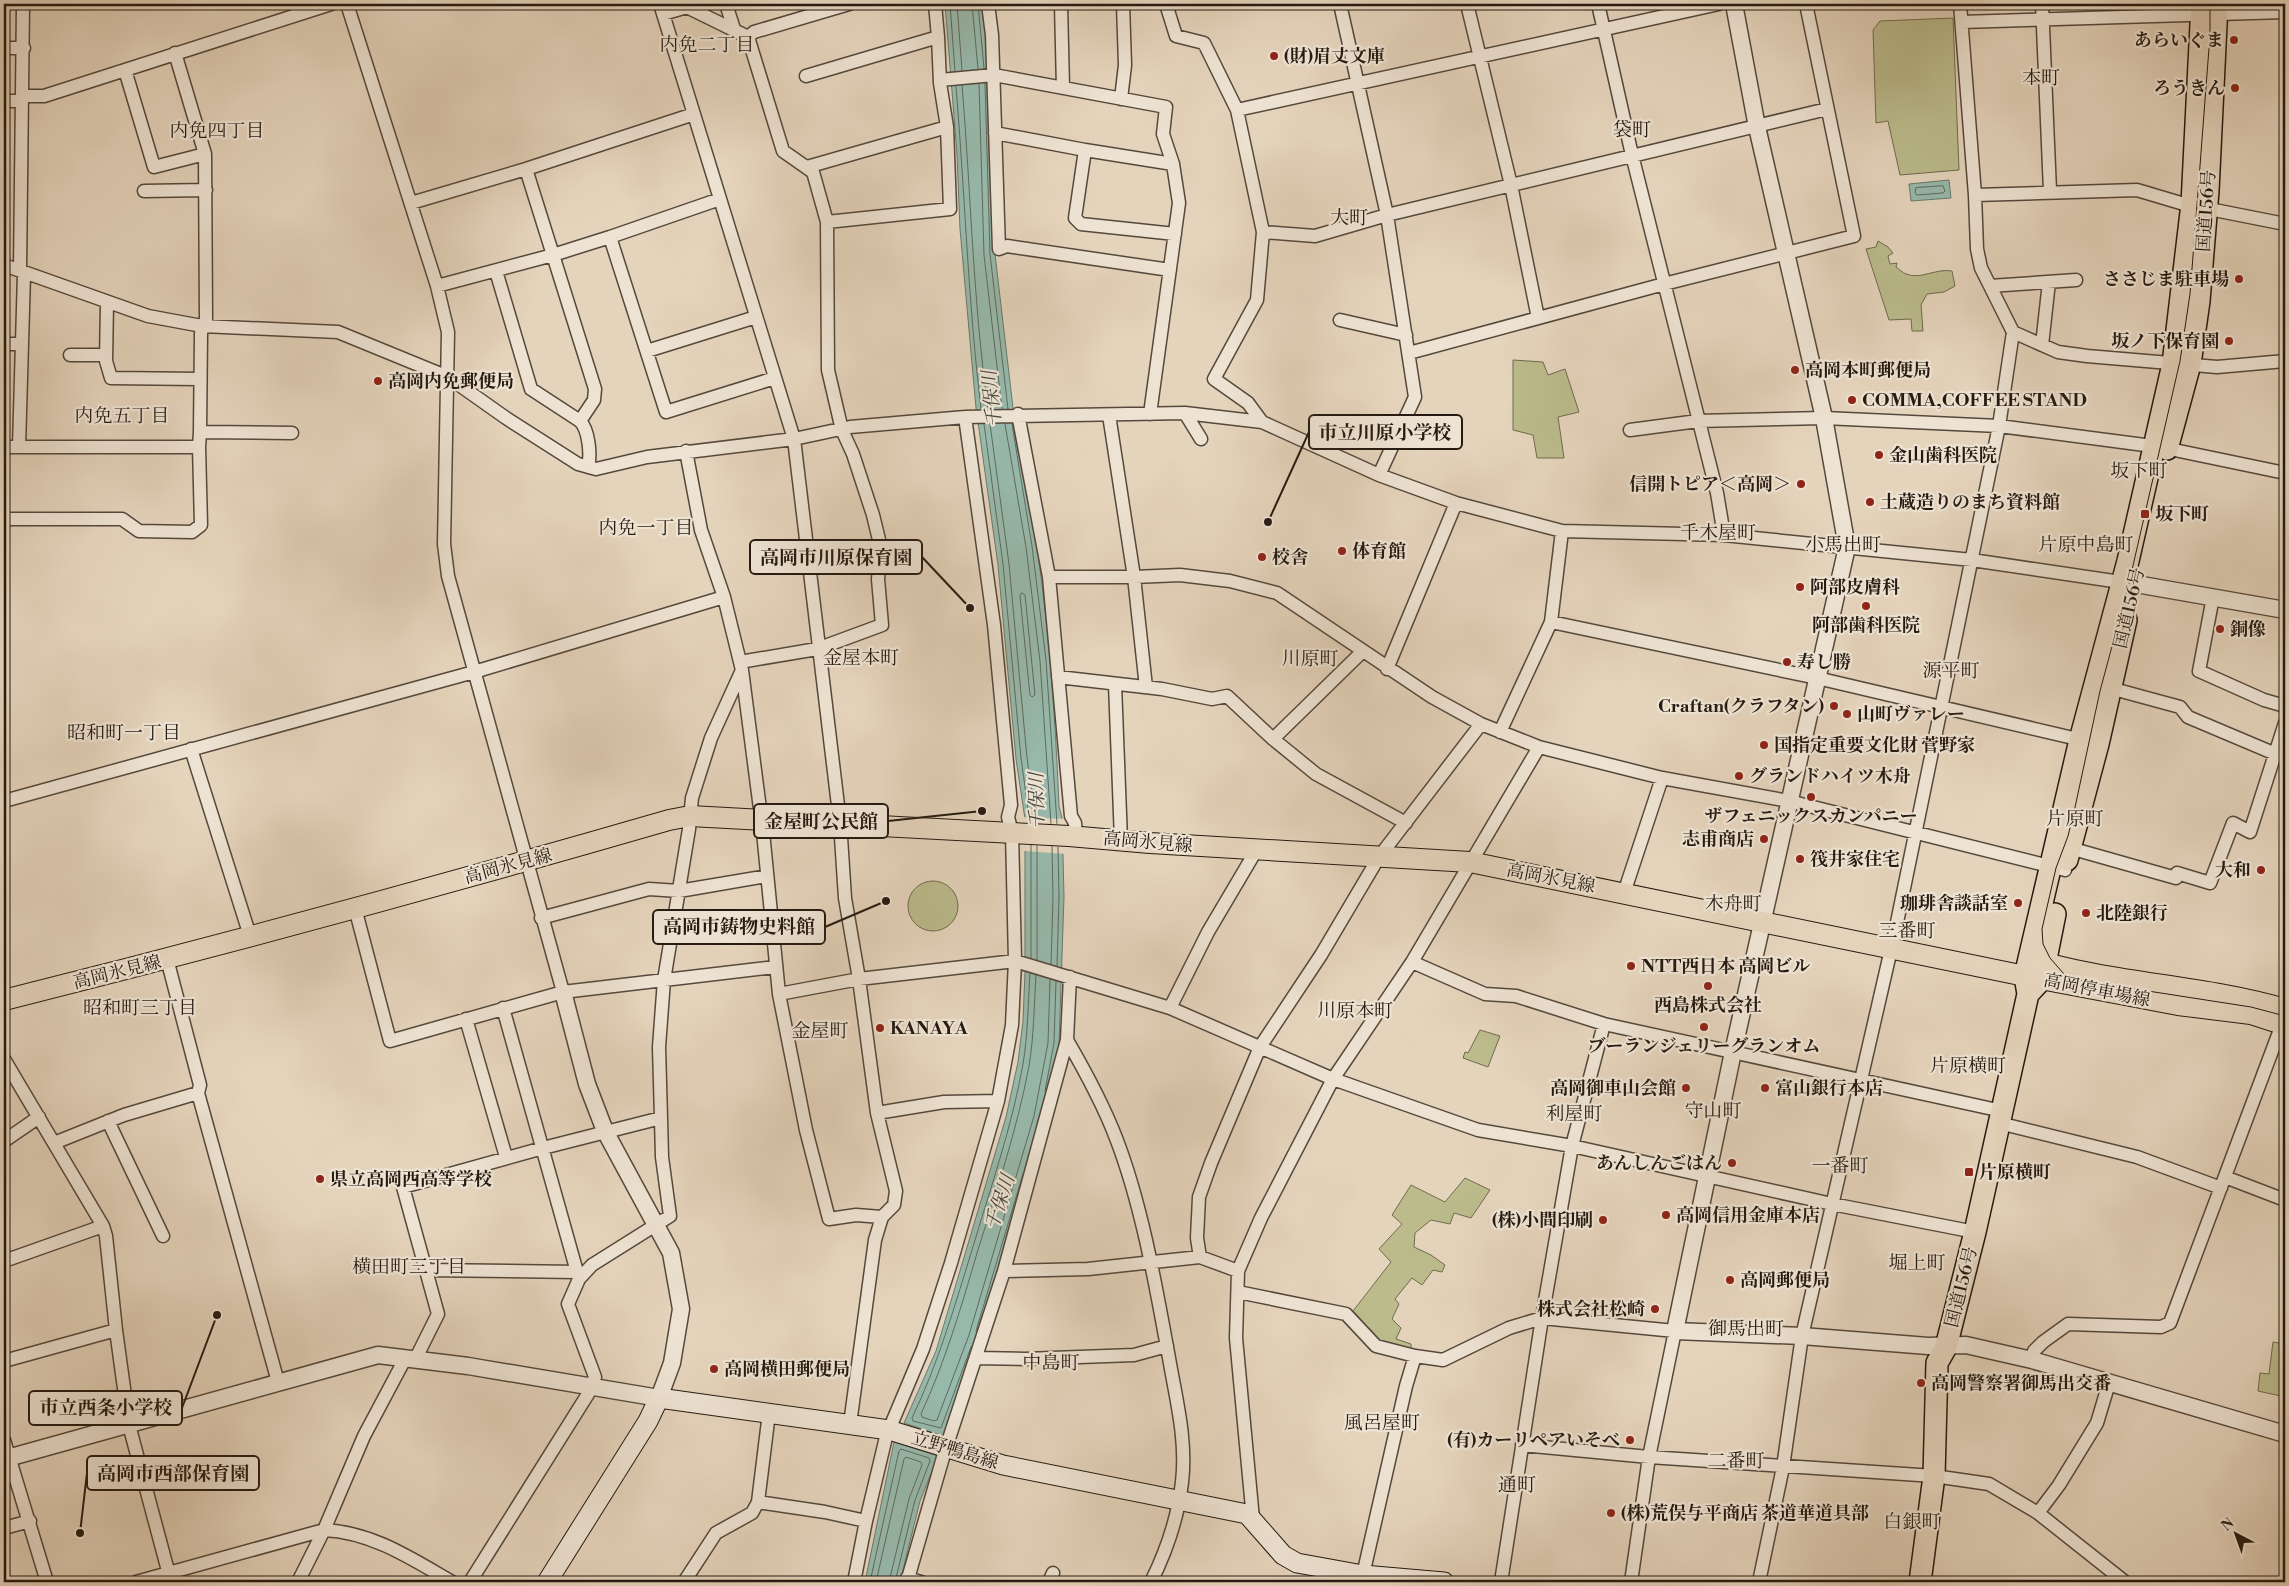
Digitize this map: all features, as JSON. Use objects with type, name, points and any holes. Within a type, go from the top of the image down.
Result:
[{"type":"highway","name":"国道156号","points":[[1920,1582],[1934,1476],[1937,1363],[1946,1347],[1975,1232],[2000,1117],[2035,978],[2058,868],[2129,583],[2160,448],[2199,301],[2199,205],[2210,9]]},
{"type":"highway","name":"国道156号","points":[[2058,868],[2070,848],[2089,742],[2110,688],[2129,583]]},
{"type":"main road","name":"高岡氷見線","points":[[4,1000],[167,959],[669,820],[690,816],[840,822],[1072,836],[1257,850],[1470,862],[2035,978]]},
{"type":"main road","name":"高岡停車場線","points":[[2035,978],[2135,981],[2261,1002],[2284,1018]]},
{"type":"main road","name":"立野鴨島線","points":[[659,1398],[769,1412],[891,1431],[1003,1465],[1247,1514],[1253,1519]]},
{"type":"main road","points":[[547,1582],[648,1421],[659,1398]]},
{"type":"main road","points":[[1253,1519],[1283,1555],[1297,1563],[1363,1575],[1444,1582]]},
{"type":"street","points":[[19,447],[22,344],[23,4]]},
{"type":"street","points":[[4,101],[44,96],[331,4]]},
{"type":"street","points":[[7,1459],[378,1355],[411,1357],[659,1398],[672,1363],[681,1309],[672,1253],[605,1131],[587,1084],[448,576],[444,544],[448,332],[437,286],[347,4]]},
{"type":"street","points":[[726,4],[734,29]]},
{"type":"street","points":[[748,37],[754,32],[849,4]]},
{"type":"street","points":[[827,222],[950,209],[944,79],[935,4]]},
{"type":"street","points":[[988,4],[992,35],[999,249],[1007,246],[1170,270]]},
{"type":"street","points":[[1061,4],[1063,88]]},
{"type":"street","points":[[1121,99],[1125,64],[1123,4]]},
{"type":"street","points":[[1166,4],[1176,36],[1204,43],[1237,110],[1263,232],[1257,300],[1214,380],[1248,403],[1262,422]]},
{"type":"street","points":[[1340,4],[1387,215],[1415,397],[1379,475]]},
{"type":"street","points":[[1467,4],[1511,185],[1538,318]]},
{"type":"street","points":[[1598,4],[1632,155],[1698,421],[1718,493],[1724,535]]},
{"type":"street","points":[[1237,110],[1719,4]]},
{"type":"street","points":[[1631,1582],[1648,1457],[1706,1175],[1847,547],[1824,418],[1757,127],[1734,4]]},
{"type":"street","points":[[1409,353],[1664,284],[1854,236],[1806,4]]},
{"type":"street","points":[[1759,1582],[1783,1467],[1802,1336],[1891,947],[1972,560],[1998,426],[2013,332],[1981,268],[1977,249],[1976,195],[1960,4]]},
{"type":"street","points":[[2042,4],[2050,192]]},
{"type":"street","points":[[741,666],[817,649],[882,625],[878,579],[881,548],[873,515],[853,454],[842,430],[828,370],[827,222],[813,172],[783,151],[748,37],[687,7],[661,9],[794,439],[817,649],[840,822],[844,898],[859,979],[877,1113],[896,1191],[894,1205],[882,1217],[874,1240],[850,1424]]},
{"type":"street","points":[[1962,22],[2042,20],[2210,9],[2285,12]]},
{"type":"street","points":[[806,76],[938,37]]},
{"type":"street","points":[[4,48],[24,48]]},
{"type":"street","points":[[4,519],[122,519],[139,532],[192,532],[201,525],[200,379],[202,326],[206,320],[204,246],[205,154],[176,54]]},
{"type":"street","points":[[125,70],[154,168],[205,154]]},
{"type":"street","points":[[944,79],[992,75],[1166,107],[1163,134],[1173,164],[1179,203],[1150,414]]},
{"type":"street","points":[[1263,232],[1315,236],[1387,215],[1827,109]]},
{"type":"street","points":[[410,203],[526,169],[694,114]]},
{"type":"street","points":[[807,167],[947,128]]},
{"type":"street","points":[[996,133],[1173,164]]},
{"type":"street","points":[[1085,150],[1075,218],[1081,224],[1175,234]]},
{"type":"street","points":[[526,169],[595,389],[594,400],[580,421]]},
{"type":"street","points":[[144,191],[206,190]]},
{"type":"street","points":[[1976,195],[2137,190],[2285,224]]},
{"type":"street","points":[[437,286],[610,238],[720,199]]},
{"type":"street","points":[[610,238],[666,412],[775,378]]},
{"type":"street","points":[[4,265],[148,316],[202,326],[338,332],[448,377],[506,418],[578,464],[588,467],[596,468],[686,452],[794,439],[850,427],[1018,414],[1109,415],[1185,413],[1262,422],[1379,475],[1456,503],[1562,531],[1724,535],[1972,560],[2129,583],[2285,610]]},
{"type":"street","points":[[496,271],[531,389],[584,425],[590,458],[588,467]]},
{"type":"street","points":[[1990,286],[2076,280]]},
{"type":"street","points":[[2042,345],[2049,282]]},
{"type":"street","points":[[107,302],[106,355],[111,378],[200,379]]},
{"type":"street","points":[[647,351],[756,317]]},
{"type":"street","points":[[1340,320],[1406,335]]},
{"type":"street","points":[[2013,332],[2058,352],[2078,355],[2217,367],[2285,361]]},
{"type":"street","points":[[4,344],[22,344]]},
{"type":"street","points":[[70,354],[106,355]]},
{"type":"street","points":[[1185,413],[1201,440]]},
{"type":"street","points":[[1018,414],[1049,577],[1072,836]]},
{"type":"street","points":[[1109,415],[1134,577],[1146,687]]},
{"type":"street","points":[[854,1582],[866,1521],[891,1431],[926,1340],[954,1253],[998,1101],[1012,1025],[1017,962],[1017,834],[1008,817],[1011,806],[994,626],[967,417]]},
{"type":"street","points":[[1630,430],[1698,421],[1824,418],[1998,426],[2160,448],[2285,473]]},
{"type":"street","points":[[200,432],[292,433]]},
{"type":"street","points":[[4,447],[200,447]]},
{"type":"street","points":[[686,452],[701,530],[724,596],[741,666],[761,818],[775,967],[806,1130],[829,1219],[856,1215],[882,1217]]},
{"type":"street","points":[[1387,668],[1456,503]]},
{"type":"street","points":[[1500,732],[1551,622],[1562,531]]},
{"type":"street","points":[[1049,577],[1180,575],[1230,581],[1277,593],[1432,698],[1481,724],[1539,747],[1662,778],[1789,801],[2058,868]]},
{"type":"street","points":[[4,801],[474,672],[724,596]]},
{"type":"street","points":[[2213,597],[2199,671],[2264,700],[2285,706]]},
{"type":"street","points":[[1551,622],[1817,678],[2089,742]]},
{"type":"street","points":[[1273,739],[1363,651]]},
{"type":"street","points":[[426,1270],[578,1275],[670,1216],[662,1156],[660,1118],[659,1048],[664,980],[692,798],[711,738],[741,666]]},
{"type":"street","points":[[1058,677],[1191,693],[1212,699],[1228,696],[1273,739],[1316,774],[1406,822]]},
{"type":"street","points":[[1115,684],[1121,840]]},
{"type":"street","points":[[2110,688],[2180,707],[2188,717],[2281,757]]},
{"type":"street","points":[[2070,848],[2176,878],[2177,873],[2210,883],[2233,823],[2250,832],[2281,757],[2285,723]]},
{"type":"street","points":[[1200,1257],[1197,1238],[1199,1197],[1260,1047],[1321,955],[1379,856],[1481,724]]},
{"type":"street","points":[[1253,1519],[1236,1338],[1238,1271],[1261,1218],[1333,1079],[1412,962],[1539,747]]},
{"type":"street","points":[[191,749],[250,936]]},
{"type":"street","points":[[1624,893],[1662,778]]},
{"type":"street","points":[[1170,1008],[1208,932],[1257,850]]},
{"type":"street","points":[[541,918],[649,889],[679,891],[767,876]]},
{"type":"street","points":[[355,908],[390,1041],[563,992],[775,967]]},
{"type":"street","points":[[167,959],[200,1085],[198,1093],[278,1382]]},
{"type":"street","points":[[779,994],[859,979],[1017,962],[1170,1008],[1333,1079],[1478,1130],[1572,1146],[1832,1204],[1975,1232]]},
{"type":"street","points":[[1412,962],[1485,994],[1516,996],[1604,1024],[1861,1081],[2000,1117],[2285,1200]]},
{"type":"street","points":[[921,1582],[907,1580],[944,1446],[976,1358],[1004,1271],[1067,1040],[1067,976]]},
{"type":"street","points":[[470,1582],[592,1386],[595,1377],[568,1304],[578,1275],[503,1008]]},
{"type":"street","points":[[2032,1360],[2034,1351],[2043,1342],[2068,1324],[2161,1327],[2170,1323],[2284,1018]]},
{"type":"street","points":[[466,1019],[506,1158]]},
{"type":"street","points":[[1500,1582],[1542,1318],[1572,1146],[1604,1024]]},
{"type":"street","points":[[1067,1040],[1084,1067],[1116,1138],[1134,1196],[1167,1346],[1183,1437],[1182,1481],[1179,1501],[1166,1552],[1152,1582]]},
{"type":"street","points":[[4,1058],[103,1226],[106,1236],[129,1425],[170,1578]]},
{"type":"street","points":[[54,1143],[108,1121],[198,1093]]},
{"type":"street","points":[[877,1113],[944,1102],[998,1101]]},
{"type":"street","points":[[4,1141],[38,1117]]},
{"type":"street","points":[[298,1582],[324,1530],[364,1436],[438,1314],[403,1187],[605,1131],[660,1118]]},
{"type":"street","points":[[108,1121],[163,1236]]},
{"type":"street","points":[[4,1261],[103,1226]]},
{"type":"street","points":[[1004,1271],[1088,1270],[1200,1257],[1238,1271]]},
{"type":"street","points":[[1238,1292],[1346,1314],[1376,1346],[1415,1356],[1443,1360],[1509,1328],[1542,1318],[1675,1331],[1802,1336],[1946,1347],[1966,1345],[2032,1360],[2285,1434]]},
{"type":"street","points":[[4,1362],[116,1330]]},
{"type":"street","points":[[976,1358],[1025,1359],[1134,1355],[1167,1346]]},
{"type":"street","points":[[1363,1575],[1406,1386],[1415,1356]]},
{"type":"street","points":[[2038,1513],[2059,1486],[2097,1423],[2109,1383]]},
{"type":"street","points":[[684,1582],[716,1533],[752,1513],[758,1502],[769,1412]]},
{"type":"street","points":[[4,1440],[7,1459],[30,1521],[47,1582]]},
{"type":"street","points":[[1522,1445],[1648,1457],[1934,1476],[1989,1484],[2038,1513],[2125,1582]]},
{"type":"street","points":[[758,1502],[826,1512],[866,1521]]},
{"type":"street","points":[[4,1528],[30,1521]]},
{"type":"street","points":[[136,1582],[170,1578],[324,1530],[337,1530],[379,1542],[452,1582]]},
{"type":"green space","points":[[1953,18],[1959,170],[1900,175],[1888,121],[1876,123],[1873,30],[1880,21]]},
{"type":"green space","points":[[1878,241],[1888,247],[1893,253],[1888,256],[1890,264],[1897,263],[1896,267],[1906,274],[1917,276],[1940,271],[1952,271],[1955,286],[1944,292],[1927,294],[1921,305],[1923,331],[1912,331],[1911,319],[1889,320],[1866,249],[1876,247]]},
{"type":"green space","points":[[1513,360],[1543,362],[1548,375],[1565,369],[1579,412],[1558,417],[1564,458],[1537,458],[1533,435],[1513,430]]},
{"type":"green space","points":[[933,881],[943,883],[951,888],[956,896],[958,906],[956,916],[951,924],[943,929],[933,931],[923,929],[915,924],[910,916],[908,906],[910,896],[915,888],[923,883]]},
{"type":"green space","points":[[1480,1030],[1500,1036],[1488,1067],[1463,1058],[1465,1052],[1468,1053]]},
{"type":"green space","points":[[1465,1178],[1490,1190],[1471,1218],[1454,1213],[1450,1224],[1431,1220],[1415,1233],[1414,1247],[1431,1255],[1445,1265],[1442,1272],[1433,1270],[1422,1285],[1412,1278],[1395,1299],[1399,1304],[1392,1319],[1401,1328],[1396,1339],[1411,1344],[1411,1350],[1381,1342],[1353,1311],[1391,1262],[1379,1249],[1402,1224],[1392,1215],[1411,1185],[1445,1202]]},
{"type":"green space","points":[[2273,1342],[2285,1344],[2285,1397],[2258,1391],[2260,1373],[2269,1374]]},
{"type":"water","name":"千保川","points":[[945,4],[983,4],[989,64],[995,254],[1013,408],[1021,444],[1037,543],[1046,618],[1053,693],[1059,806],[1062,818],[1064,897],[1059,1044],[1045,1118],[965,1380],[943,1436],[904,1423],[936,1351],[1006,1117],[1018,1062],[1023,1021],[1025,972],[1025,819],[1016,759],[998,565],[976,408],[960,229],[957,154]]},
{"type":"water","points":[[1949,180],[1951,198],[1911,201],[1909,184]]},
{"type":"water","points":[[894,1442],[938,1456],[920,1501],[900,1582],[865,1582]]},
{"type":"pier","points":[[1022,817],[1064,819],[1066,854],[1024,851]]},
{"type":"tram line","points":[[2210,4],[2210,35],[2190,294],[2180,361],[2129,583],[2100,691],[2074,812],[2068,836],[2056,868],[2042,929],[2043,944],[2050,958],[2064,974],[2077,980],[2251,1007],[2285,1016]]},
{"type":"place","name":"あらいぐま","points":[[2234,40]]},
{"type":"place","name":"(財)眉丈文庫","points":[[1274,56]]},
{"type":"place","name":"ろうきん","points":[[2235,88]]},
{"type":"place","name":"ささじま駐車場","points":[[2239,279]]},
{"type":"place","name":"坂ノ下保育園","points":[[2229,341]]},
{"type":"place","name":"高岡本町郵便局","points":[[1795,370]]},
{"type":"place","name":"高岡内免郵便局","points":[[378,381]]},
{"type":"place","name":"COMMA,COFFEE STAND","points":[[1852,400]]},
{"type":"place","name":"金山歯科医院","points":[[1879,455]]},
{"type":"place","name":"信開トピア＜高岡＞","points":[[1801,484]]},
{"type":"place","name":"土蔵造りのまち資料館","points":[[1870,502]]},
{"type":"place","name":"坂下町","points":[[2145,514]]},
{"type":"place","name":"市立川原小学校","points":[[1268,522]]},
{"type":"place","name":"体育館","points":[[1342,551]]},
{"type":"place","name":"校舎","points":[[1262,557]]},
{"type":"place","name":"阿部皮膚科","points":[[1800,587]]},
{"type":"place","name":"阿部歯科医院","points":[[1866,606]]},
{"type":"place","name":"高岡市川原保育園","points":[[970,608]]},
{"type":"place","name":"銅像","points":[[2220,629]]},
{"type":"place","name":"寿し勝","points":[[1787,662]]},
{"type":"place","name":"Craftan(クラフタン)","points":[[1834,706]]},
{"type":"place","name":"山町ヴァレー","points":[[1847,714]]},
{"type":"place","name":"国指定重要文化財 菅野家","points":[[1764,745]]},
{"type":"place","name":"グランドハイツ木舟","points":[[1739,776]]},
{"type":"place","name":"ザフェニックスカンパニー","points":[[1811,797]]},
{"type":"place","name":"金屋町公民館","points":[[982,811]]},
{"type":"place","name":"志甫商店","points":[[1764,839]]},
{"type":"place","name":"筏井家住宅","points":[[1800,859]]},
{"type":"place","name":"大和","points":[[2261,870]]},
{"type":"place","name":"高岡市鋳物史料館","points":[[886,901]]},
{"type":"place","name":"珈琲舎談話室","points":[[2018,903]]},
{"type":"place","name":"北陸銀行","points":[[2086,913]]},
{"type":"place","name":"NTT西日本 高岡ビル","points":[[1631,966]]},
{"type":"place","name":"西島株式会社","points":[[1708,986]]},
{"type":"place","name":"ブーランジェリーグランオム","points":[[1704,1027]]},
{"type":"place","name":"KANAYA","points":[[880,1028]]},
{"type":"place","name":"高岡御車山会館","points":[[1686,1088]]},
{"type":"place","name":"富山銀行本店","points":[[1765,1088]]},
{"type":"place","name":"あんしんごはん","points":[[1732,1163]]},
{"type":"place","name":"片原横町","points":[[1969,1172]]},
{"type":"place","name":"県立高岡西高等学校","points":[[320,1179]]},
{"type":"place","name":"高岡信用金庫本店","points":[[1666,1215]]},
{"type":"place","name":"(株)小間印刷","points":[[1603,1220]]},
{"type":"place","name":"高岡郵便局","points":[[1730,1280]]},
{"type":"place","name":"株式会社松崎","points":[[1655,1309]]},
{"type":"place","name":"市立西条小学校","points":[[217,1315]]},
{"type":"place","name":"高岡横田郵便局","points":[[714,1369]]},
{"type":"place","name":"高岡警察署御馬出交番","points":[[1921,1383]]},
{"type":"place","name":"(有)カーリペアいそべ","points":[[1630,1440]]},
{"type":"place","name":"(株)荒俣与平商店 茶道華道具部","points":[[1611,1513]]},
{"type":"place","name":"高岡市西部保育園","points":[[80,1533]]},
{"type":"district","name":"内免二丁目","points":[[707,44]]},
{"type":"district","name":"本町","points":[[2041,77]]},
{"type":"district","name":"袋町","points":[[1632,129]]},
{"type":"district","name":"内免四丁目","points":[[217,130]]},
{"type":"district","name":"大町","points":[[1349,217]]},
{"type":"district","name":"内免五丁目","points":[[122,415]]},
{"type":"district","name":"坂下町","points":[[2139,470]]},
{"type":"district","name":"内免一丁目","points":[[646,527]]},
{"type":"district","name":"千木屋町","points":[[1718,532]]},
{"type":"district","name":"小馬出町","points":[[1843,544]]},
{"type":"district","name":"片原中島町","points":[[2086,544]]},
{"type":"district","name":"金屋本町","points":[[861,657]]},
{"type":"district","name":"川原町","points":[[1310,658]]},
{"type":"district","name":"源平町","points":[[1951,670]]},
{"type":"district","name":"昭和町一丁目","points":[[124,732]]},
{"type":"district","name":"片原町","points":[[2075,818]]},
{"type":"district","name":"木舟町","points":[[1733,903]]},
{"type":"district","name":"三番町","points":[[1907,930]]},
{"type":"district","name":"昭和町三丁目","points":[[140,1007]]},
{"type":"district","name":"川原本町","points":[[1355,1010]]},
{"type":"district","name":"金屋町","points":[[820,1030]]},
{"type":"district","name":"片原横町","points":[[1968,1065]]},
{"type":"district","name":"守山町","points":[[1713,1110]]},
{"type":"district","name":"利屋町","points":[[1574,1113]]},
{"type":"district","name":"一番町","points":[[1840,1165]]},
{"type":"district","name":"堀上町","points":[[1917,1262]]},
{"type":"district","name":"横田町三丁目","points":[[409,1266]]},
{"type":"district","name":"御馬出町","points":[[1746,1328]]},
{"type":"district","name":"中島町","points":[[1051,1362]]},
{"type":"district","name":"風呂屋町","points":[[1382,1422]]},
{"type":"district","name":"二番町","points":[[1736,1460]]},
{"type":"district","name":"通町","points":[[1517,1484]]},
{"type":"district","name":"白銀町","points":[[1912,1521]]}]
